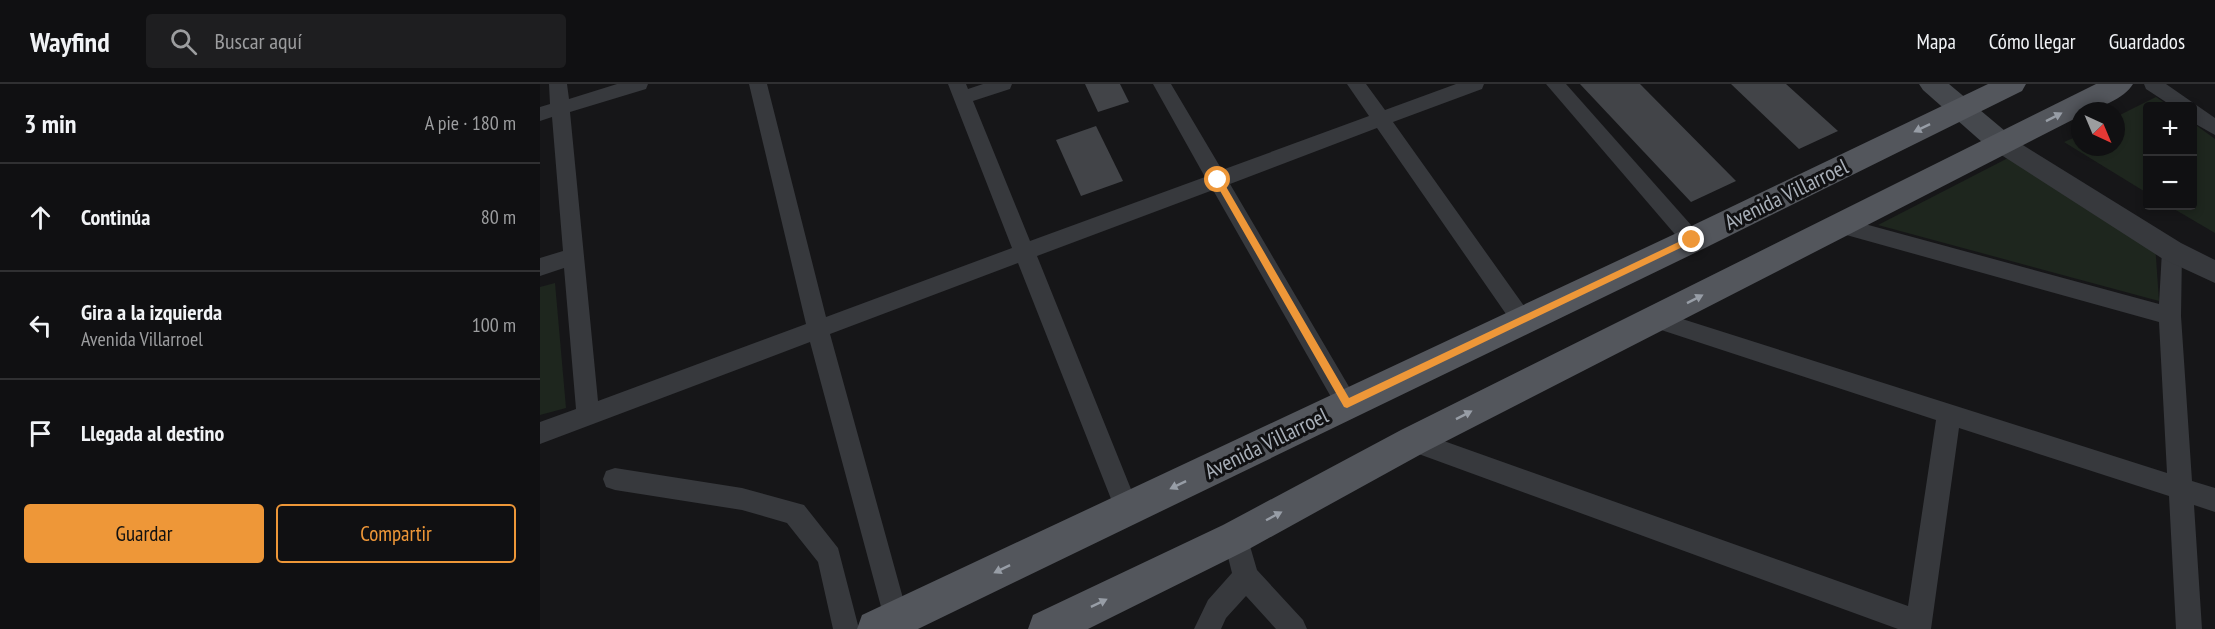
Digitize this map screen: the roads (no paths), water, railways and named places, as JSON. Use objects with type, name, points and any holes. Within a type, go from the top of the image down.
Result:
[{"type":"main road","points":[[1932,84],[2001,143]]},
{"type":"main road","name":"Avenida Villarroel","points":[[886,624],[1692,240],[2012,84]]},
{"type":"main road","points":[[1047,629],[1236,537],[1413,441],[2119,84]]},
{"type":"street","points":[[558,84],[588,415]]},
{"type":"street","points":[[540,114],[639,84]]},
{"type":"street","points":[[758,84],[818,329],[886,624]]},
{"type":"street","points":[[1003,84],[960,91],[1127,509]]},
{"type":"street","points":[[1162,84],[1347,404]]},
{"type":"street","points":[[1356,84],[1523,320]]},
{"type":"street","points":[[540,433],[1475,84]]},
{"type":"street","points":[[1555,84],[1692,240]]},
{"type":"street","points":[[2153,84],[2179,102]]},
{"type":"street","points":[[2197,115],[2215,128]]},
{"type":"street","points":[[2001,143],[2172,251],[2215,272]]},
{"type":"street","points":[[1839,225],[2170,316]]},
{"type":"street","points":[[2172,251],[2170,316],[2189,629]]},
{"type":"street","points":[[540,267],[574,256]]},
{"type":"street","points":[[1654,319],[2215,500]]},
{"type":"street","points":[[1413,441],[1918,626],[1949,413]]},
{"type":"street","points":[[615,479],[742,499],[795,513],[829,557],[846,629]]},
{"type":"street","points":[[1236,537],[1246,577],[1294,629]]},
{"type":"street","points":[[1207,629],[1217,609],[1246,577]]}]
